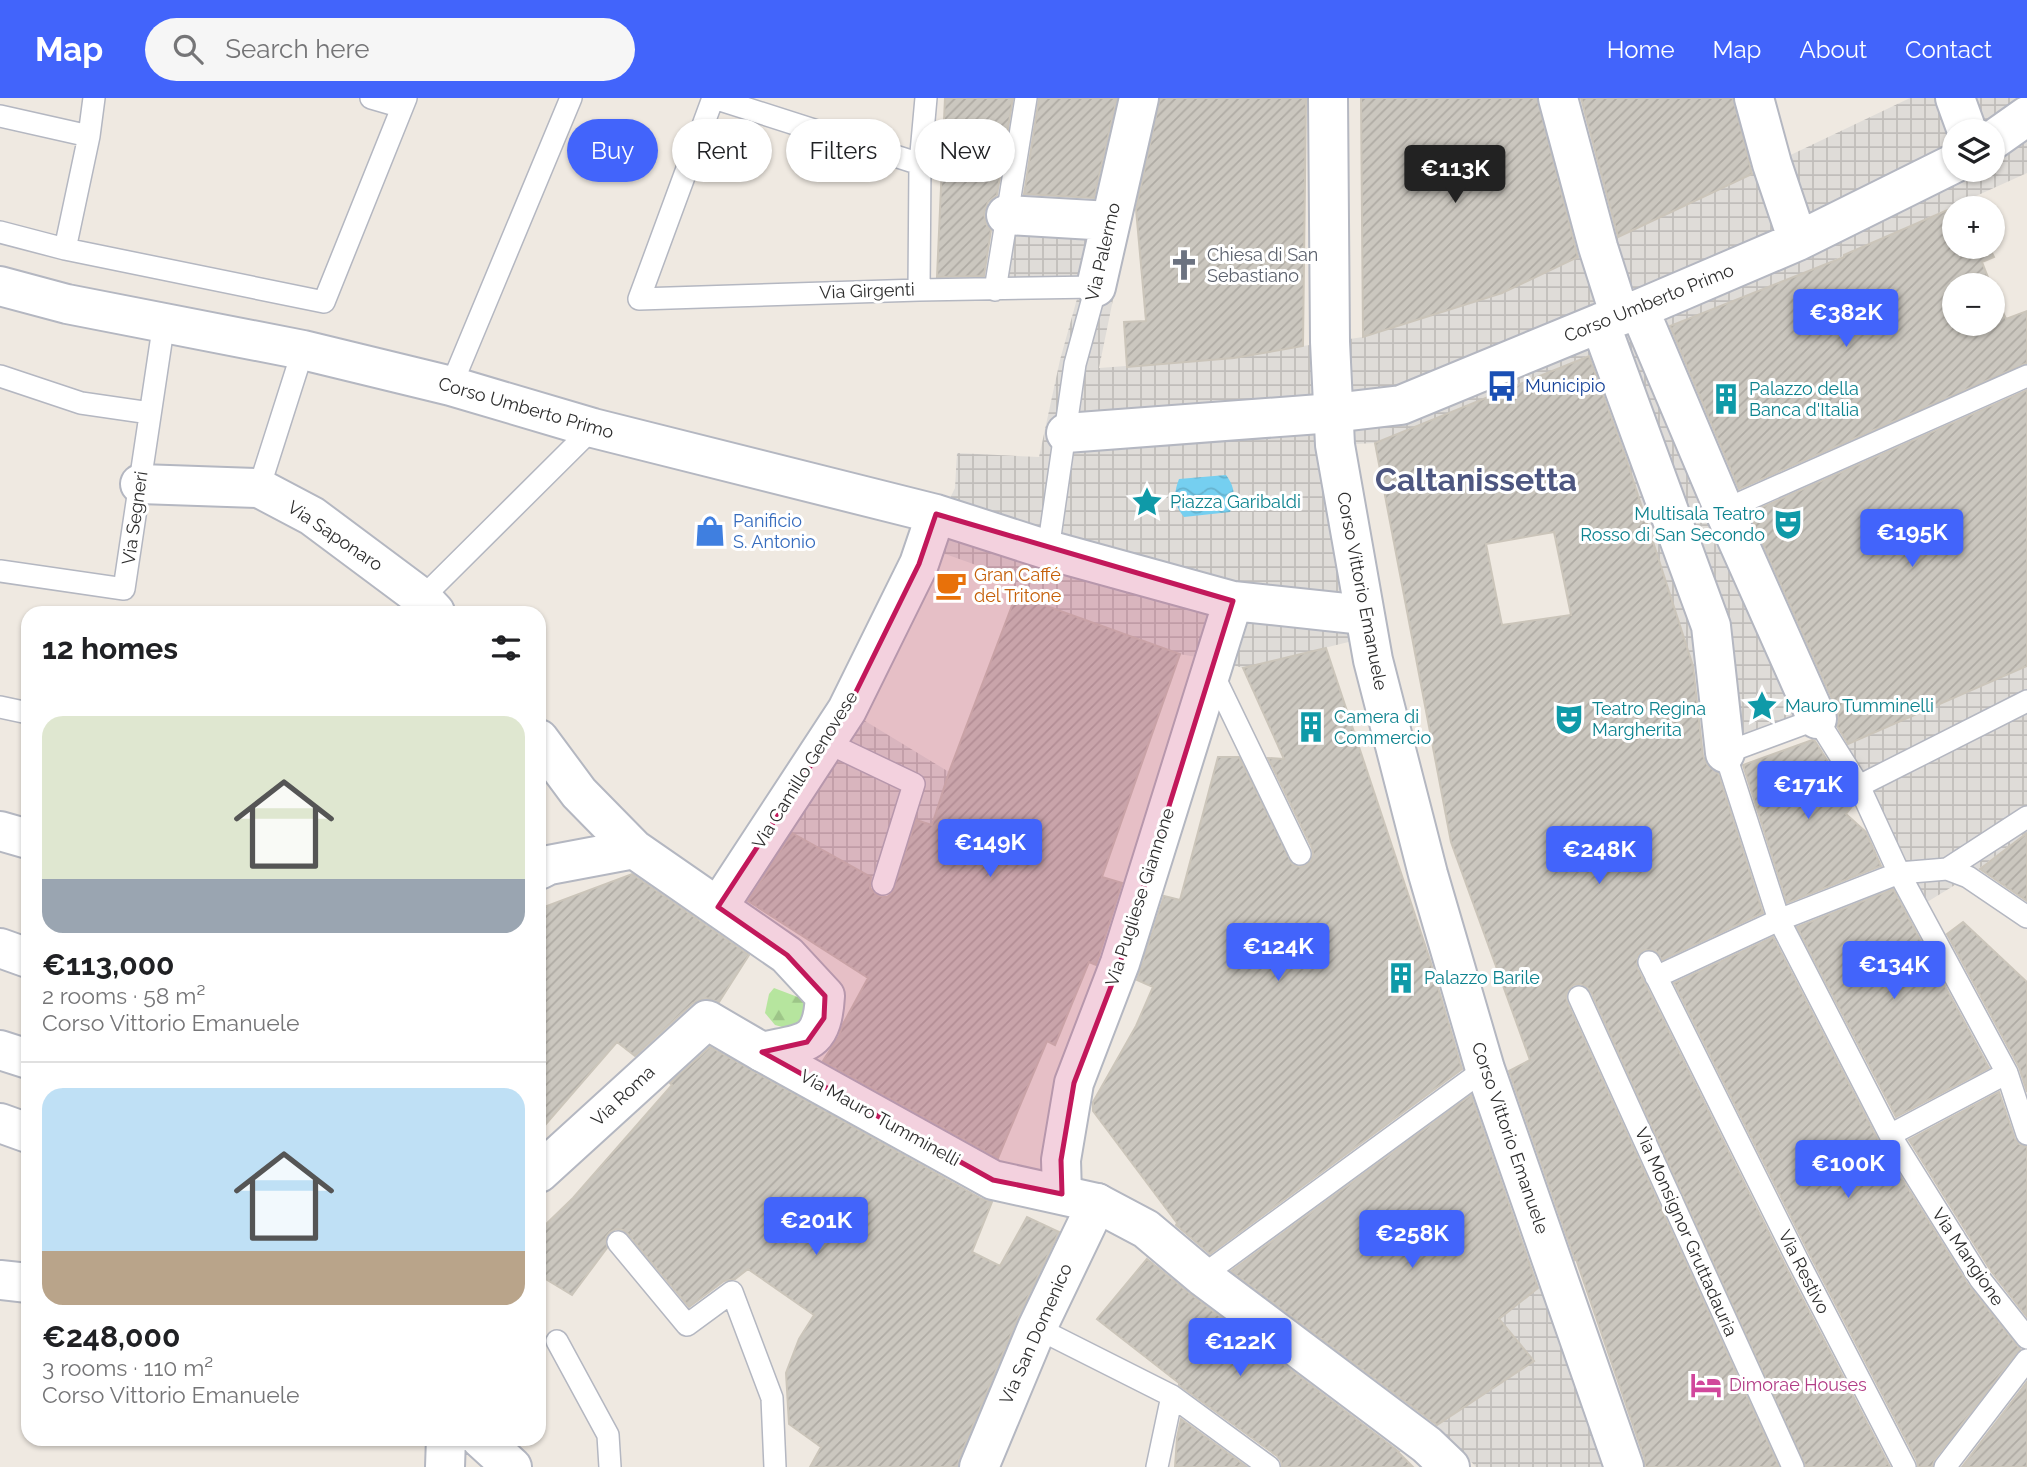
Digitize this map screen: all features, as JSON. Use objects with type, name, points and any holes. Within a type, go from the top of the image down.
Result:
[{"type":"street","name":"Via Palermo","points":[[1096,287],[1139,98]]},
{"type":"street","name":"Corso Vittorio Emanuele","points":[[1328,98],[1335,445],[1373,660],[1428,874],[1485,1069],[1624,1467]]},
{"type":"street","points":[[1558,98],[1598,247],[1620,316],[1669,512],[1711,626],[1725,753]]},
{"type":"street","points":[[1754,98],[1798,241]]},
{"type":"street","points":[[1955,98],[1963,119]]},
{"type":"street","points":[[2005,132],[2027,116]]},
{"type":"street","name":"Corso Umberto Primo","points":[[1333,413],[1401,405],[1798,241],[1942,169]]},
{"type":"street","points":[[1006,215],[1110,221]]},
{"type":"street","name":"Corso Umberto Primo","points":[[0,286],[66,304],[303,350],[452,386],[593,428],[936,514],[1048,550]]},
{"type":"street","points":[[1620,316],[1720,502],[1817,719]]},
{"type":"street","points":[[1066,433],[1333,413]]},
{"type":"street","name":"Via Saponaro","points":[[139,484],[260,488],[312,516],[428,605]]},
{"type":"street","points":[[1669,512],[1720,502]]},
{"type":"street","name":"Via Camillo Genovese","points":[[718,907],[847,710],[919,564],[936,514]]},
{"type":"street","points":[[1048,550],[1233,601],[1364,615]]},
{"type":"street","name":"Via Pugliese Giannone","points":[[1080,1198],[1060,1160],[1074,1083],[1120,963],[1233,601]]},
{"type":"street","points":[[546,748],[579,793],[634,849],[787,955],[825,996],[824,1017],[819,1030],[807,1042],[762,1052]]},
{"type":"street","points":[[0,831],[21,837]]},
{"type":"street","points":[[546,866],[634,849]]},
{"type":"street","points":[[0,948],[21,956]]},
{"type":"street","name":"Via Mauro Tumminelli","points":[[707,1020],[993,1180],[1080,1198],[1146,1229],[1202,1276],[1427,1445],[1450,1467]]},
{"type":"street","name":"Via Roma","points":[[546,1167],[707,1020]]},
{"type":"street","points":[[0,1050],[21,1057]]},
{"type":"street","points":[[0,1123],[21,1130]]},
{"type":"street","name":"Via San Domenico","points":[[979,1467],[1037,1328],[1080,1198]]},
{"type":"street","points":[[0,1280],[21,1282]]},
{"type":"street","points":[[445,1467],[446,1446]]},
{"type":"street","points":[[489,1446],[512,1467]]},
{"type":"lane","points":[[65,250],[89,136],[94,98]]},
{"type":"lane","points":[[0,232],[65,250],[324,302],[404,103],[370,98]]},
{"type":"lane","points":[[452,386],[571,98]]},
{"type":"lane","points":[[714,98],[915,162]]},
{"type":"lane","name":"Via Girgenti","points":[[714,98],[639,299],[1096,287]]},
{"type":"lane","points":[[924,119],[926,98]]},
{"type":"lane","points":[[995,290],[1026,98]]},
{"type":"lane","points":[[0,116],[89,136]]},
{"type":"lane","points":[[919,290],[920,182]]},
{"type":"lane","name":"Via Palermo","points":[[1066,433],[1076,364],[1096,287]]},
{"type":"lane","name":"Via Segneri","points":[[0,571],[124,589],[164,322]]},
{"type":"lane","points":[[260,488],[303,350]]},
{"type":"lane","points":[[0,376],[81,403],[150,413]]},
{"type":"lane","points":[[1720,502],[2027,376]]},
{"type":"lane","points":[[428,605],[593,428]]},
{"type":"lane","points":[[1048,550],[1066,433]]},
{"type":"lane","points":[[1212,672],[1300,854]]},
{"type":"lane","points":[[1859,786],[2027,701]]},
{"type":"lane","points":[[0,707],[21,712]]},
{"type":"lane","points":[[1725,753],[1817,719],[1859,786],[1899,873],[2007,1073],[2027,1134]]},
{"type":"lane","points":[[827,742],[914,784],[883,884]]},
{"type":"lane","name":"Via Mangione","points":[[1725,753],[1779,920],[1890,1135],[1980,1279],[2027,1338]]},
{"type":"lane","points":[[1947,869],[2027,817]]},
{"type":"lane","points":[[1779,920],[1899,873],[1947,869],[1968,877],[2027,917]]},
{"type":"lane","name":"Via Restivo","points":[[1779,920],[1652,970],[1905,1467]]},
{"type":"lane","name":"Via Monsignor Gruttadauria","points":[[1579,997],[1793,1467]]},
{"type":"lane","points":[[1202,1276],[1485,1069]]},
{"type":"lane","points":[[1890,1135],[2007,1073]]},
{"type":"lane","points":[[618,1242],[687,1325],[732,1292],[772,1398],[775,1467]]},
{"type":"lane","points":[[1037,1328],[1172,1396],[1269,1467]]},
{"type":"lane","points":[[557,1340],[608,1435],[610,1467]]},
{"type":"lane","points":[[1945,1467],[2027,1360]]},
{"type":"lane","points":[[1157,1467],[1172,1396]]},
{"type":"highlighted area","points":[[936,514],[1233,601],[1120,963],[1074,1083],[1061,1160],[1062,1194],[993,1180],[762,1052],[807,1042],[824,1018],[825,996],[787,955],[718,907],[847,710],[919,564]]},
{"type":"green space","points":[[774,988],[803,999],[808,1009],[803,1021],[789,1029],[775,1025],[765,1013],[769,994]]},
{"type":"shaded area","points":[[1130,98],[1158,98],[1142,158],[1099,368],[1234,358],[1363,337],[1502,293],[1910,98],[2027,98],[2027,173],[1976,196],[1942,196],[1942,211],[1812,270],[1665,328],[1739,494],[1742,510],[1830,710],[1721,751],[1592,354],[1375,443],[1336,445],[1369,637],[1243,668],[1179,654],[1016,595],[1012,578],[926,547],[955,488],[957,453],[1039,457],[1060,360],[1080,288],[995,290],[1008,203],[1102,207]]},
{"type":"shaded area","points":[[2027,666],[2027,832],[1968,877],[1919,907],[1836,748]]},
{"type":"shaded area","points":[[847,710],[949,772],[932,825],[905,817],[883,884],[785,829]]},
{"type":"shaded area","points":[[1546,1282],[1608,1467],[1476,1467],[1440,1430],[1421,1435],[1533,1361],[1499,1319]]},
{"type":"water","points":[[1226,475],[1234,493],[1230,512],[1184,517],[1176,499],[1179,479]]},
{"type":"building","points":[[945,98],[1013,98],[1010,119],[944,119]]},
{"type":"building","points":[[1039,98],[1117,98],[1094,198],[1024,194]]},
{"type":"building","points":[[1160,98],[1306,98],[1303,346],[1234,358],[1127,367],[1124,322],[1146,321],[1136,209]]},
{"type":"building","points":[[1361,98],[1537,98],[1578,257],[1502,293],[1363,337]]},
{"type":"building","points":[[1581,98],[1733,98],[1752,174],[1618,237]]},
{"type":"building","points":[[941,182],[999,182],[997,195],[988,202],[984,213],[986,224],[991,230],[984,276],[937,277]]},
{"type":"building","points":[[1942,212],[1942,259],[1989,259],[1982,262],[1986,273],[1942,273],[1942,336],[2005,336],[2005,317],[2006,319],[2027,311],[2027,363],[1739,489],[1670,326]]},
{"type":"building","points":[[1589,356],[1626,458],[1693,666],[1703,756],[1708,766],[1718,773],[1763,913],[1662,960],[1656,951],[1644,950],[1638,955],[1637,967],[1786,1267],[1890,1467],[1806,1467],[1591,992],[1580,984],[1573,985],[1568,990],[1567,1002],[1779,1467],[1645,1467],[1645,1460],[1576,1259],[1509,1071],[1530,1060],[1451,842],[1375,443]],"holes":[[[1554,532],[1571,615],[1502,625],[1486,544]]]},
{"type":"building","points":[[2027,390],[2027,666],[1848,744],[1837,726],[1837,710],[1749,513]]},
{"type":"building","points":[[1016,595],[1180,654],[1102,877],[1122,883],[1096,965],[1089,962],[1055,1045],[1047,1041],[998,1158],[823,1061],[839,1036],[868,978],[748,901],[792,833],[871,877],[870,888],[878,896],[887,897],[892,893],[916,820],[932,825],[949,772]]},
{"type":"building","points":[[1326,648],[1430,960],[1462,1069],[1210,1254],[1176,1225],[1093,1111],[1093,1102],[1136,1026],[1153,987],[1137,980],[1164,896],[1180,900],[1218,757],[1239,757],[1292,864],[1300,867],[1311,861],[1312,848],[1268,758],[1284,759],[1243,668]]},
{"type":"building","points":[[1812,740],[1853,805],[1846,814],[1866,832],[1881,866],[1787,903],[1743,765]]},
{"type":"building","points":[[2027,833],[2027,901],[1980,869]]},
{"type":"building","points":[[632,874],[749,955],[719,1002],[706,998],[693,1003],[635,1056],[617,1042],[546,1124],[546,906]]},
{"type":"building","points":[[1893,889],[1989,1068],[1896,1117],[1797,927]]},
{"type":"building","points":[[1963,922],[2027,982],[2027,1092],[2019,1067],[1947,934]]},
{"type":"building","points":[[1773,937],[1879,1142],[1969,1286],[2020,1349],[1935,1459],[1932,1467],[1918,1467],[1674,983]]},
{"type":"building","points":[[710,1047],[982,1199],[992,1202],[972,1252],[1000,1266],[1027,1217],[1059,1232],[1017,1320],[958,1467],[810,1467],[821,1447],[789,1424],[786,1373],[799,1339],[814,1315],[748,1269],[735,1279],[724,1281],[689,1307],[628,1234],[616,1229],[606,1237],[607,1248],[572,1295],[546,1279],[546,1224],[573,1198],[672,1085],[670,1083]]},
{"type":"building","points":[[1999,1092],[2015,1139],[2027,1147],[2027,1317],[1991,1271],[1909,1140]]},
{"type":"building","points":[[1471,1095],[1538,1288],[1499,1319],[1534,1361],[1437,1425],[1231,1271]]},
{"type":"building","points":[[1147,1259],[1398,1451],[1413,1467],[1282,1467],[1277,1456],[1179,1385],[1097,1319]]},
{"type":"building","points":[[2027,1382],[2027,1467],[1962,1467]]},
{"type":"building","points":[[1181,1419],[1247,1467],[1175,1467]]},
{"type":"place","name":"Chiesa di San Sebastiano","points":[[1184,265]]},
{"type":"place","name":"Municipio","points":[[1502,386]]},
{"type":"place","name":"Palazzo della Banca d'Italia","points":[[1726,399]]},
{"type":"place","name":"Piazza Garibaldi","points":[[1147,502]]},
{"type":"place","name":"Multisala Teatro Rosso di San Secondo","points":[[1788,524]]},
{"type":"place","name":"Panificio S. Antonio","points":[[710,531]]},
{"type":"place","name":"Gran Caffé del Tritone","points":[[951,585]]},
{"type":"place","name":"Mauro Tumminelli","points":[[1762,706]]},
{"type":"place","name":"Teatro Regina Margherita","points":[[1569,719]]},
{"type":"place","name":"Camera di Commercio","points":[[1311,727]]},
{"type":"place","name":"Palazzo Barile","points":[[1401,978]]},
{"type":"place","name":"Dimorae Houses","points":[[1706,1385]]},
{"type":"district","name":"Caltanissetta","points":[[1476,480]]}]
